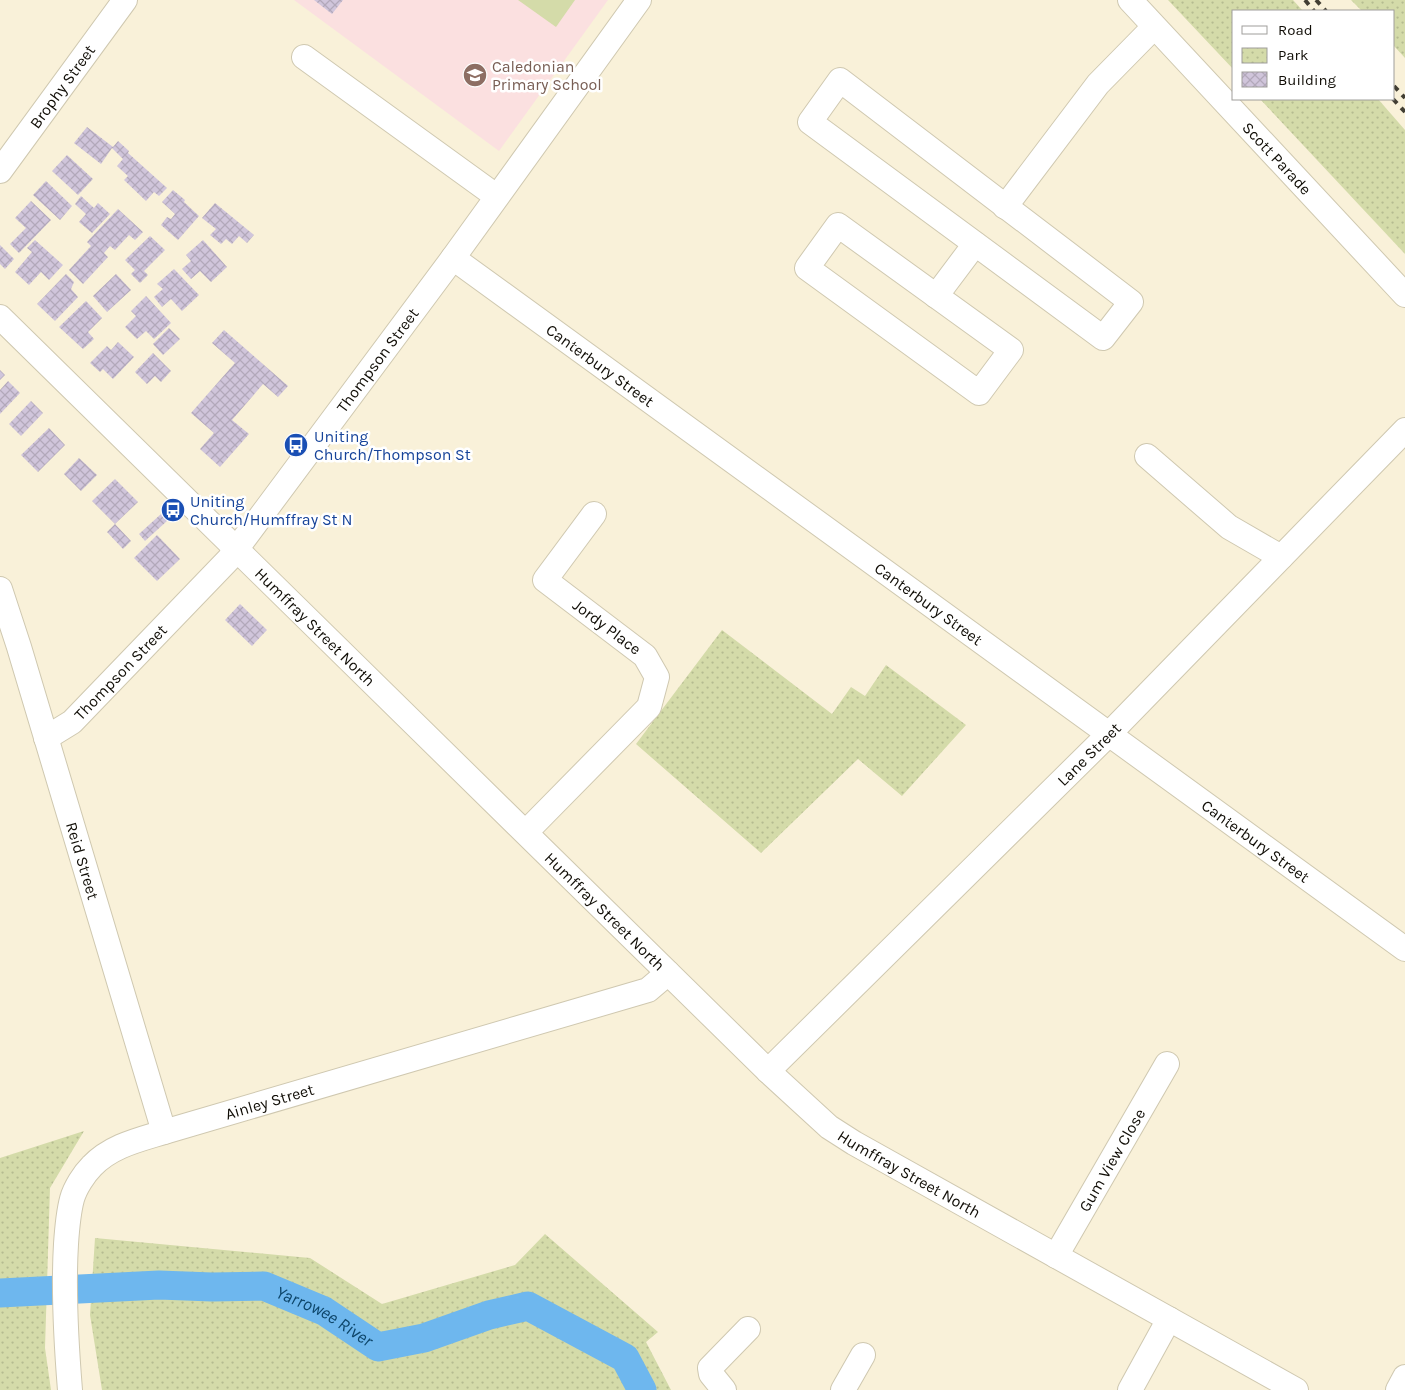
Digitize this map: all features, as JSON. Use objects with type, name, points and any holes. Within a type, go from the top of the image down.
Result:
[{"type":"street","name":"Brophy Street","points":[[0,171],[124,0]]},
{"type":"street","name":"Thompson Street","points":[[46,738],[72,722],[223,566],[237,549],[453,258],[639,0]]},
{"type":"street","name":"Scott Parade","points":[[1130,0],[1405,295]]},
{"type":"street","points":[[1004,207],[1098,84],[1154,27]]},
{"type":"street","points":[[304,57],[496,196]]},
{"type":"street","points":[[840,80],[1131,302],[1103,338],[975,244],[810,122],[840,80]]},
{"type":"street","points":[[838,225],[936,296],[1010,350],[979,393],[807,268],[838,225]]},
{"type":"street","points":[[936,296],[975,244]]},
{"type":"street","name":"Canterbury Street","points":[[453,258],[1405,949]]},
{"type":"street","name":"Humffray Street North","points":[[0,317],[819,1119],[838,1133],[1296,1390]]},
{"type":"street","name":"Lane Street","points":[[768,1071],[1108,734],[1405,430]]},
{"type":"street","points":[[1147,456],[1229,527],[1281,557]]},
{"type":"street","name":"Jordy Place","points":[[526,832],[649,707],[657,677],[646,656],[545,580],[594,514]]},
{"type":"street","name":"Reid Street","points":[[0,589],[10,650],[46,738],[164,1132]]},
{"type":"street","name":"Ainley Street","points":[[70,1390],[64,1301],[68,1218],[72,1197],[81,1180],[91,1167],[104,1156],[126,1144],[164,1132],[648,990],[668,973]]},
{"type":"street","name":"Gum View Close","points":[[1056,1256],[1167,1064]]},
{"type":"street","points":[[1130,1390],[1169,1319]]},
{"type":"street","points":[[724,1390],[711,1374],[710,1368],[748,1330]]},
{"type":"street","points":[[843,1390],[863,1355]]},
{"type":"street","points":[[1398,1390],[1405,1377]]},
{"type":"shaded area","name":"Caledonian Primary School","points":[[294,0],[608,0],[499,151]]},
{"type":"green space","points":[[518,0],[575,0],[556,27]]},
{"type":"green space","points":[[1168,0],[1293,0],[1302,10],[1232,10],[1232,68]]},
{"type":"green space","points":[[1351,0],[1405,0],[1405,58],[1395,47],[1395,10],[1361,10]]},
{"type":"green space","points":[[1261,100],[1379,100],[1405,130],[1405,254]]},
{"type":"green space","points":[[722,630],[832,714],[851,687],[865,696],[886,665],[966,725],[902,796],[858,759],[761,853],[636,744]]},
{"type":"green space","points":[[84,1131],[50,1188],[45,1348],[51,1390],[0,1390],[0,1158]]},
{"type":"green space","points":[[545,1234],[658,1332],[646,1342],[671,1390],[102,1390],[90,1315],[95,1238],[310,1258],[382,1304],[515,1265]]},
{"type":"building","points":[[314,0],[343,0],[332,14]]},
{"type":"building","points":[[87,127],[113,147],[118,141],[129,151],[128,153],[167,188],[159,196],[154,192],[146,201],[124,180],[128,176],[117,166],[123,159],[112,148],[101,164],[74,143]]},
{"type":"building","points":[[67,155],[93,179],[78,195],[52,171]]},
{"type":"building","points":[[46,181],[72,206],[60,220],[33,195]]},
{"type":"building","points":[[173,190],[199,216],[178,240],[161,225],[167,217],[171,219],[175,214],[162,202]]},
{"type":"building","points":[[81,196],[94,208],[98,203],[110,214],[92,233],[79,222],[86,214],[75,204]]},
{"type":"building","points":[[31,201],[51,220],[19,253],[10,244],[26,228],[15,218]]},
{"type":"building","points":[[215,203],[254,235],[247,243],[239,236],[232,244],[226,239],[221,244],[210,235],[216,229],[202,218]]},
{"type":"building","points":[[118,209],[143,232],[135,240],[129,235],[115,250],[110,246],[104,253],[108,257],[83,284],[69,270],[91,246],[87,242]]},
{"type":"building","points":[[150,236],[165,250],[144,271],[148,275],[140,283],[131,274],[135,270],[125,260]]},
{"type":"building","points":[[35,240],[63,265],[49,280],[41,272],[29,285],[15,272],[32,252],[27,248]]},
{"type":"building","points":[[203,240],[227,267],[211,282],[200,271],[191,279],[182,269],[191,261],[186,255]]},
{"type":"building","points":[[0,245],[14,259],[5,269],[0,264]]},
{"type":"building","points":[[174,269],[199,295],[182,311],[171,299],[162,307],[154,297],[163,289],[157,284]]},
{"type":"building","points":[[66,274],[74,282],[71,289],[78,297],[55,321],[37,304]]},
{"type":"building","points":[[116,274],[131,290],[107,312],[93,296]]},
{"type":"building","points":[[146,296],[171,323],[154,339],[146,331],[137,339],[125,327],[136,316],[131,311]]},
{"type":"building","points":[[86,301],[102,318],[88,332],[94,339],[83,349],[59,327]]},
{"type":"building","points":[[169,328],[180,339],[163,355],[153,344]]},
{"type":"building","points":[[224,330],[288,386],[278,397],[263,384],[232,420],[249,434],[220,467],[200,449],[214,433],[191,413],[235,363],[212,343]]},
{"type":"building","points":[[118,342],[134,357],[113,379],[103,369],[100,372],[90,363],[107,346],[111,350]]},
{"type":"building","points":[[153,353],[171,371],[161,382],[155,376],[147,384],[135,372]]},
{"type":"building","points":[[0,370],[5,375],[0,380]]},
{"type":"building","points":[[8,381],[20,393],[0,414],[0,390]]},
{"type":"building","points":[[31,401],[43,413],[21,436],[9,424]]},
{"type":"building","points":[[49,428],[65,445],[38,472],[21,455]]},
{"type":"building","points":[[79,458],[97,475],[81,491],[64,474]]},
{"type":"building","points":[[115,479],[138,502],[115,524],[92,501]]},
{"type":"building","points":[[161,514],[167,521],[145,541],[139,534]]},
{"type":"building","points":[[115,524],[131,541],[123,549],[107,532]]},
{"type":"building","points":[[157,535],[180,559],[157,581],[134,558]]},
{"type":"building","points":[[240,604],[267,630],[252,646],[225,620]]},
{"type":"waterway","name":"Yarrowee River","points":[[0,1293],[159,1285],[264,1286],[324,1311],[378,1347],[424,1338],[489,1315],[528,1306],[625,1358],[642,1390]]},
{"type":"railway","points":[[1305,0],[1313,10]]},
{"type":"railway","points":[[1316,0],[1325,10]]},
{"type":"railway","points":[[1395,87],[1405,98]]},
{"type":"railway","points":[[1394,100],[1405,112]]},
{"type":"place","name":"Caledonian Primary School","points":[[475,75]]},
{"type":"place","name":"Uniting Church/Thompson St","points":[[296,445]]},
{"type":"place","name":"Uniting Church/Humffray St N","points":[[173,510]]}]
